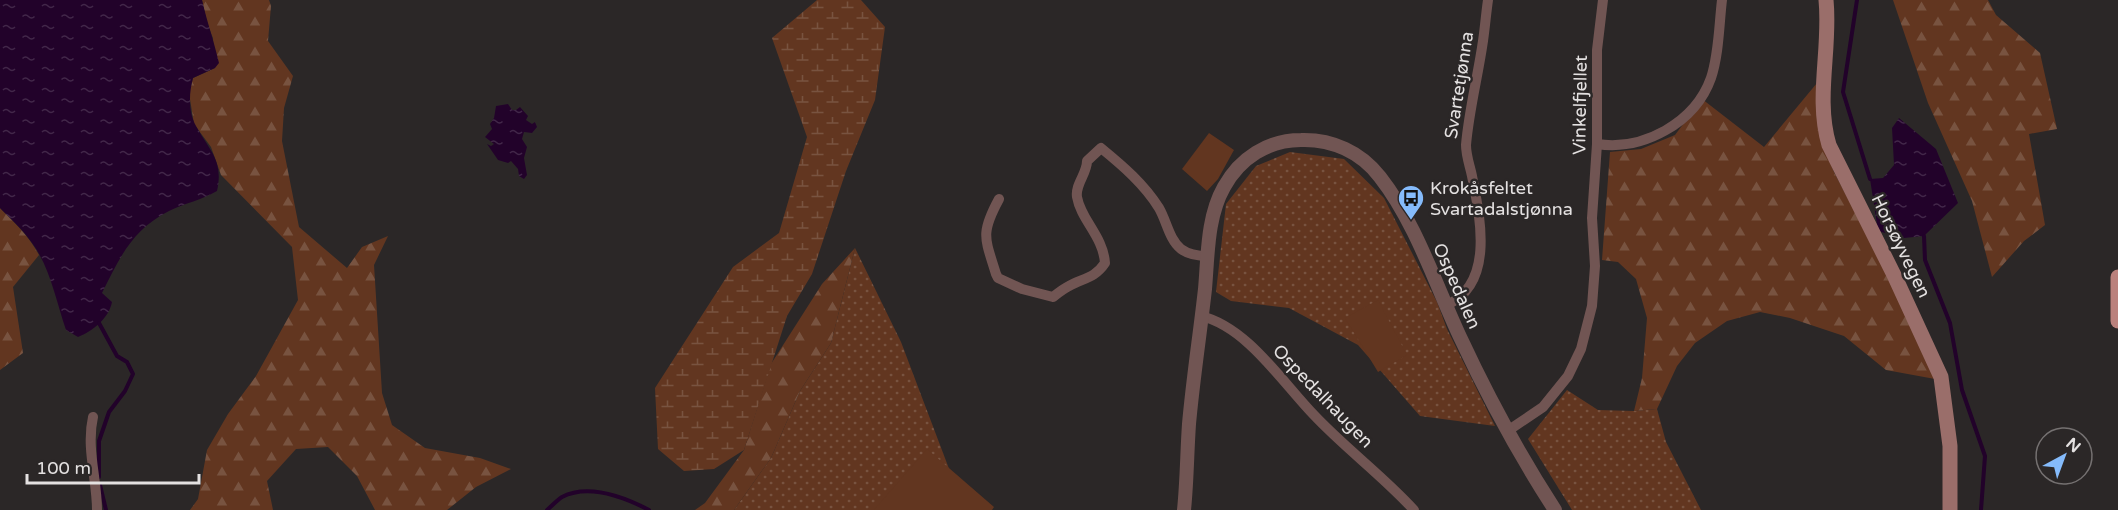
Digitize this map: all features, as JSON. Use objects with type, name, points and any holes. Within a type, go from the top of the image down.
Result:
[{"type":"main road","name":"Horsøyvegen","points":[[1826,0],[1828,31],[1823,95],[1824,129],[1829,145],[1895,277],[1941,377],[1950,446],[1950,510]]},
{"type":"main road","points":[[2118,277],[2118,321]]},
{"type":"street","name":"Svartetjønna","points":[[1448,305],[1466,291],[1479,264],[1481,246],[1479,223],[1466,147],[1488,0]]},
{"type":"street","name":"Vinkelfjellet","points":[[1509,430],[1539,410],[1557,390],[1577,359],[1592,306],[1595,266],[1592,218],[1597,144],[1597,50],[1603,0]]},
{"type":"street","points":[[1597,144],[1614,145],[1646,139],[1670,128],[1701,98],[1713,72],[1722,0]]},
{"type":"street","name":"Ospedalen","points":[[1184,510],[1189,422],[1216,206],[1223,188],[1238,167],[1260,149],[1275,142],[1302,140],[1321,142],[1348,150],[1366,162],[1382,178],[1406,220],[1448,305],[1460,338],[1555,510]]},
{"type":"street","points":[[999,199],[986,226],[985,237],[996,274],[998,278],[1029,292],[1053,297],[1069,286],[1099,273],[1105,263],[1103,248],[1080,206],[1077,194],[1087,161],[1101,148],[1139,182],[1159,209],[1179,248],[1196,256],[1208,256]]},
{"type":"street","name":"Ospedalhaugen","points":[[1201,316],[1215,319],[1263,357],[1314,415],[1398,492],[1414,510]]},
{"type":"street","points":[[93,417],[91,450],[97,488],[97,510]]},
{"type":"green space","points":[[202,0],[269,0],[271,6],[268,41],[293,76],[284,108],[282,141],[299,227],[347,268],[362,247],[388,236],[374,265],[382,393],[392,425],[425,448],[480,458],[511,469],[476,487],[447,510],[375,510],[357,476],[328,447],[296,449],[267,481],[273,510],[190,510],[198,499],[207,450],[228,414],[256,376],[298,300],[292,247],[221,175],[211,147],[194,124],[189,93],[193,78],[215,68],[213,38]]},
{"type":"green space","points":[[817,0],[861,0],[885,27],[875,100],[846,171],[812,274],[787,316],[744,450],[714,469],[684,471],[658,449],[655,388],[733,267],[779,233],[807,137],[772,38]]},
{"type":"green space","points":[[1893,0],[1988,0],[1996,15],[2040,53],[2057,129],[2029,134],[2045,225],[2024,241],[1992,277],[1972,201],[1928,103]]},
{"type":"green space","points":[[1817,83],[1821,139],[1834,172],[1893,285],[1935,379],[1886,370],[1844,336],[1790,318],[1760,312],[1727,321],[1695,343],[1677,366],[1657,409],[1634,411],[1642,378],[1647,318],[1636,279],[1618,262],[1602,260],[1610,152],[1641,149],[1675,135],[1702,99],[1764,147]]},
{"type":"green space","points":[[1209,133],[1234,150],[1218,179],[1207,191],[1182,169]]},
{"type":"green space","points":[[1290,152],[1344,159],[1384,198],[1437,302],[1447,329],[1495,426],[1420,416],[1358,345],[1289,308],[1231,301],[1216,292],[1226,204],[1256,166]]},
{"type":"green space","points":[[0,208],[26,236],[39,255],[13,287],[23,353],[0,370]]},
{"type":"green space","points":[[855,248],[901,342],[951,474],[880,510],[734,510],[771,458],[800,391],[831,343]]},
{"type":"green space","points":[[855,248],[831,343],[800,391],[771,458],[734,510],[695,510],[705,503],[744,450],[771,364],[822,284]]},
{"type":"green space","points":[[1378,300],[1407,355],[1378,372],[1345,318]]},
{"type":"green space","points":[[1567,390],[1598,410],[1657,409],[1666,442],[1701,510],[1572,510],[1528,439]]},
{"type":"green space","points":[[927,449],[994,507],[992,510],[874,510]]},
{"type":"water","points":[[0,0],[202,0],[219,63],[215,68],[193,78],[190,96],[193,120],[217,163],[219,180],[217,191],[169,211],[136,236],[121,256],[102,293],[112,302],[108,313],[95,328],[78,337],[66,330],[48,273],[38,252],[25,234],[0,208]]},
{"type":"water","points":[[508,104],[512,110],[520,107],[528,116],[526,120],[532,124],[535,122],[537,127],[532,133],[524,132],[522,139],[527,147],[524,158],[527,175],[524,179],[519,176],[518,169],[511,161],[508,163],[498,160],[487,144],[491,146],[494,144],[485,137],[492,129],[490,124],[494,118],[496,106]]},
{"type":"water","points":[[1899,118],[1936,149],[1958,203],[1924,236],[1904,238],[1878,231],[1870,179],[1883,178],[1894,165],[1892,128]]},
{"type":"waterway","points":[[1857,0],[1843,92],[1870,179]]},
{"type":"waterway","points":[[1924,236],[1925,260],[1950,323],[1962,390],[1985,456],[1981,510]]},
{"type":"waterway","points":[[99,323],[117,356],[127,362],[133,374],[125,391],[109,412],[99,441],[99,477]]},
{"type":"waterway","points":[[100,485],[106,510]]},
{"type":"waterway","points":[[547,510],[562,497],[583,491],[618,496],[649,510]]},
{"type":"place","name":"Krokåsfeltet Svartadalstjønna","points":[[1411,221]]}]
